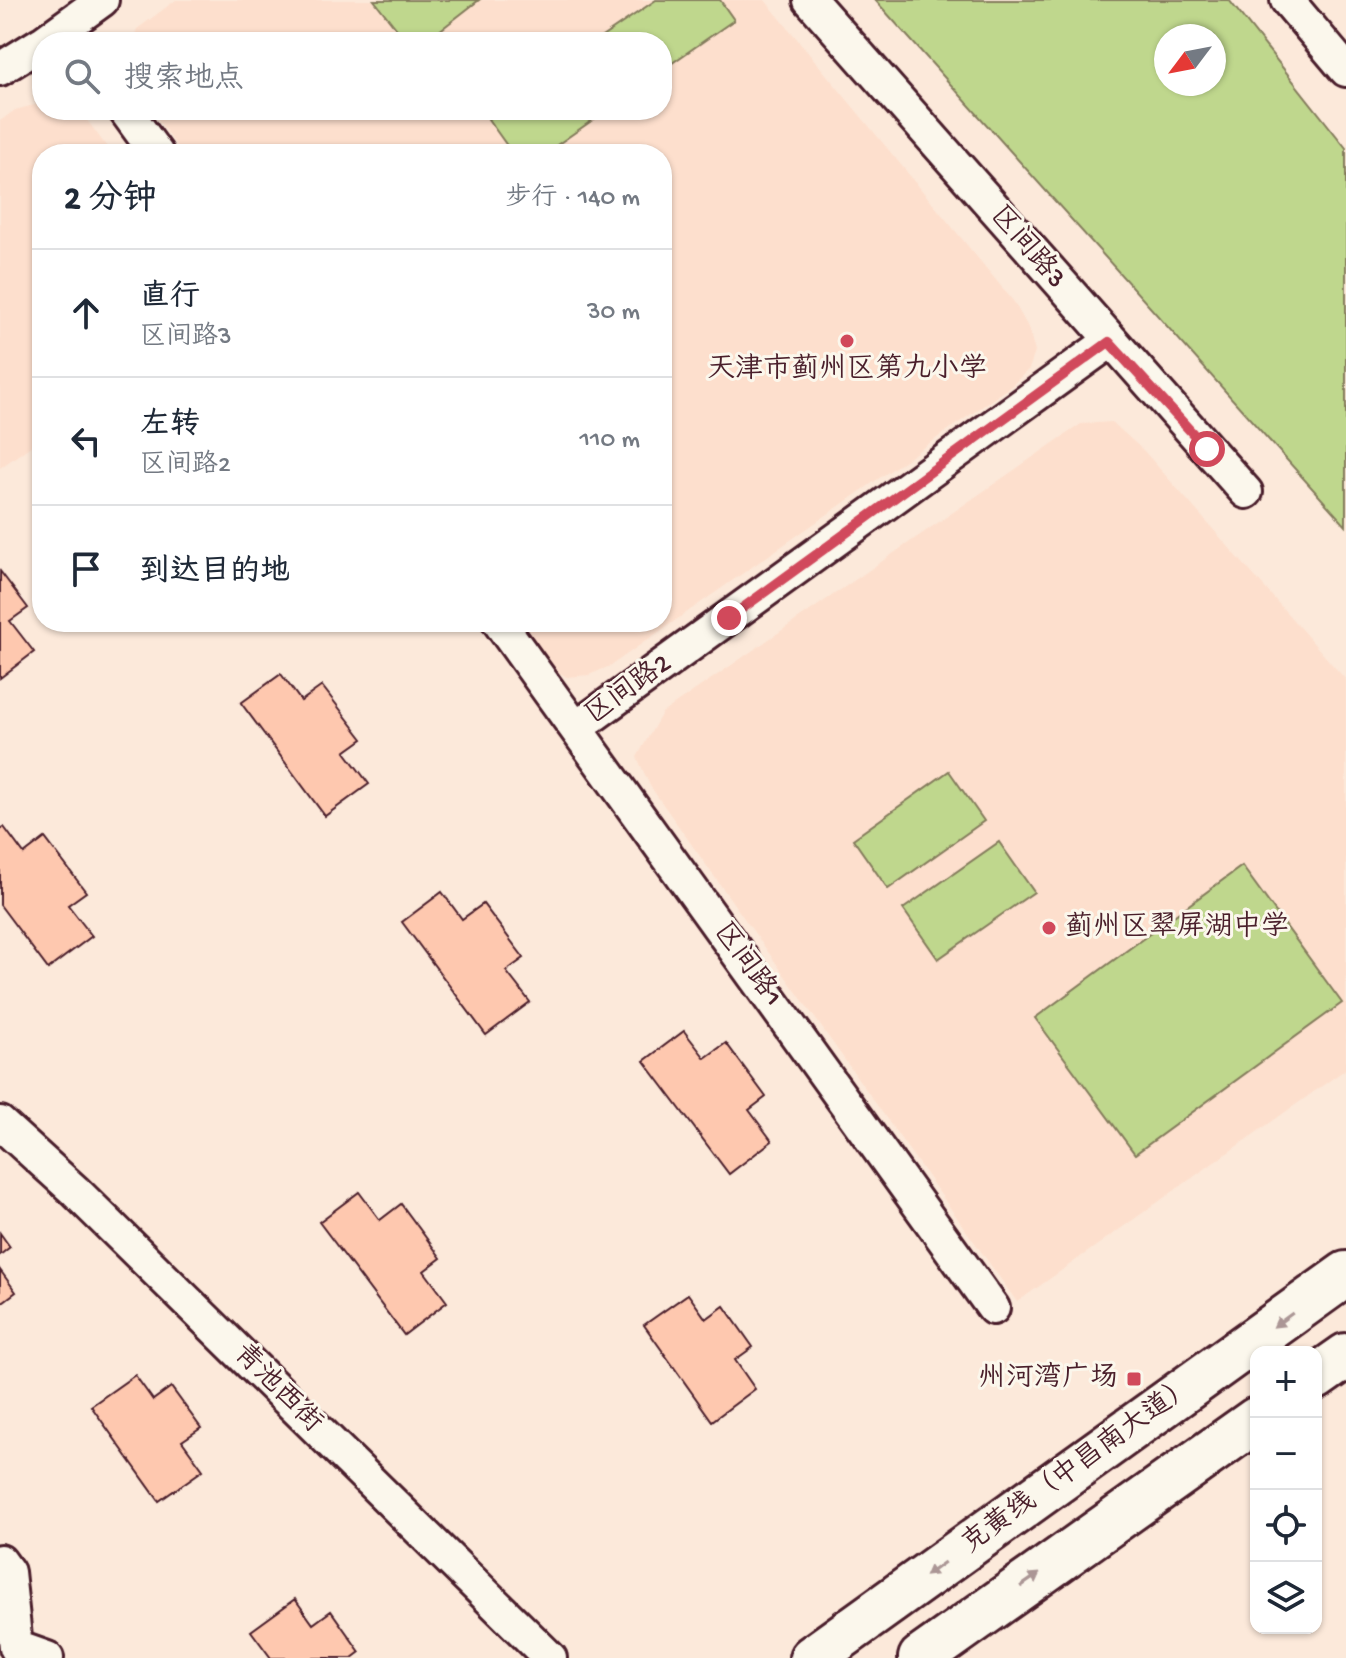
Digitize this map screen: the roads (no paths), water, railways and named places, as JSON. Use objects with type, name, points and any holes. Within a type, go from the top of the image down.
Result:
[{"type":"highway","name":"克黄线（中昌南大道）","points":[[812,1658],[1346,1274]]},
{"type":"highway","points":[[1322,1373],[1346,1356]]},
{"type":"highway","points":[[921,1658],[1250,1424]]},
{"type":"street","points":[[65,32],[102,0]]},
{"type":"street","name":"区间路3","points":[[810,0],[1109,342],[1246,492]]},
{"type":"street","points":[[1287,0],[1346,70]]},
{"type":"street","points":[[0,69],[32,52]]},
{"type":"street","points":[[132,120],[150,144]]},
{"type":"street","name":"区间路2","points":[[576,728],[1109,342]]},
{"type":"street","name":"区间路1","points":[[506,632],[993,1308]]},
{"type":"street","name":"青池西街","points":[[0,1123],[75,1191],[550,1658]]},
{"type":"street","points":[[0,1561],[8,1572],[9,1653],[47,1658]]},
{"type":"place","name":"天津市蓟州区第九小学","points":[[847,341]]},
{"type":"place","name":"蓟州区翠屏湖中学","points":[[1049,928]]},
{"type":"place","name":"州河湾广场","points":[[1134,1379]]}]
